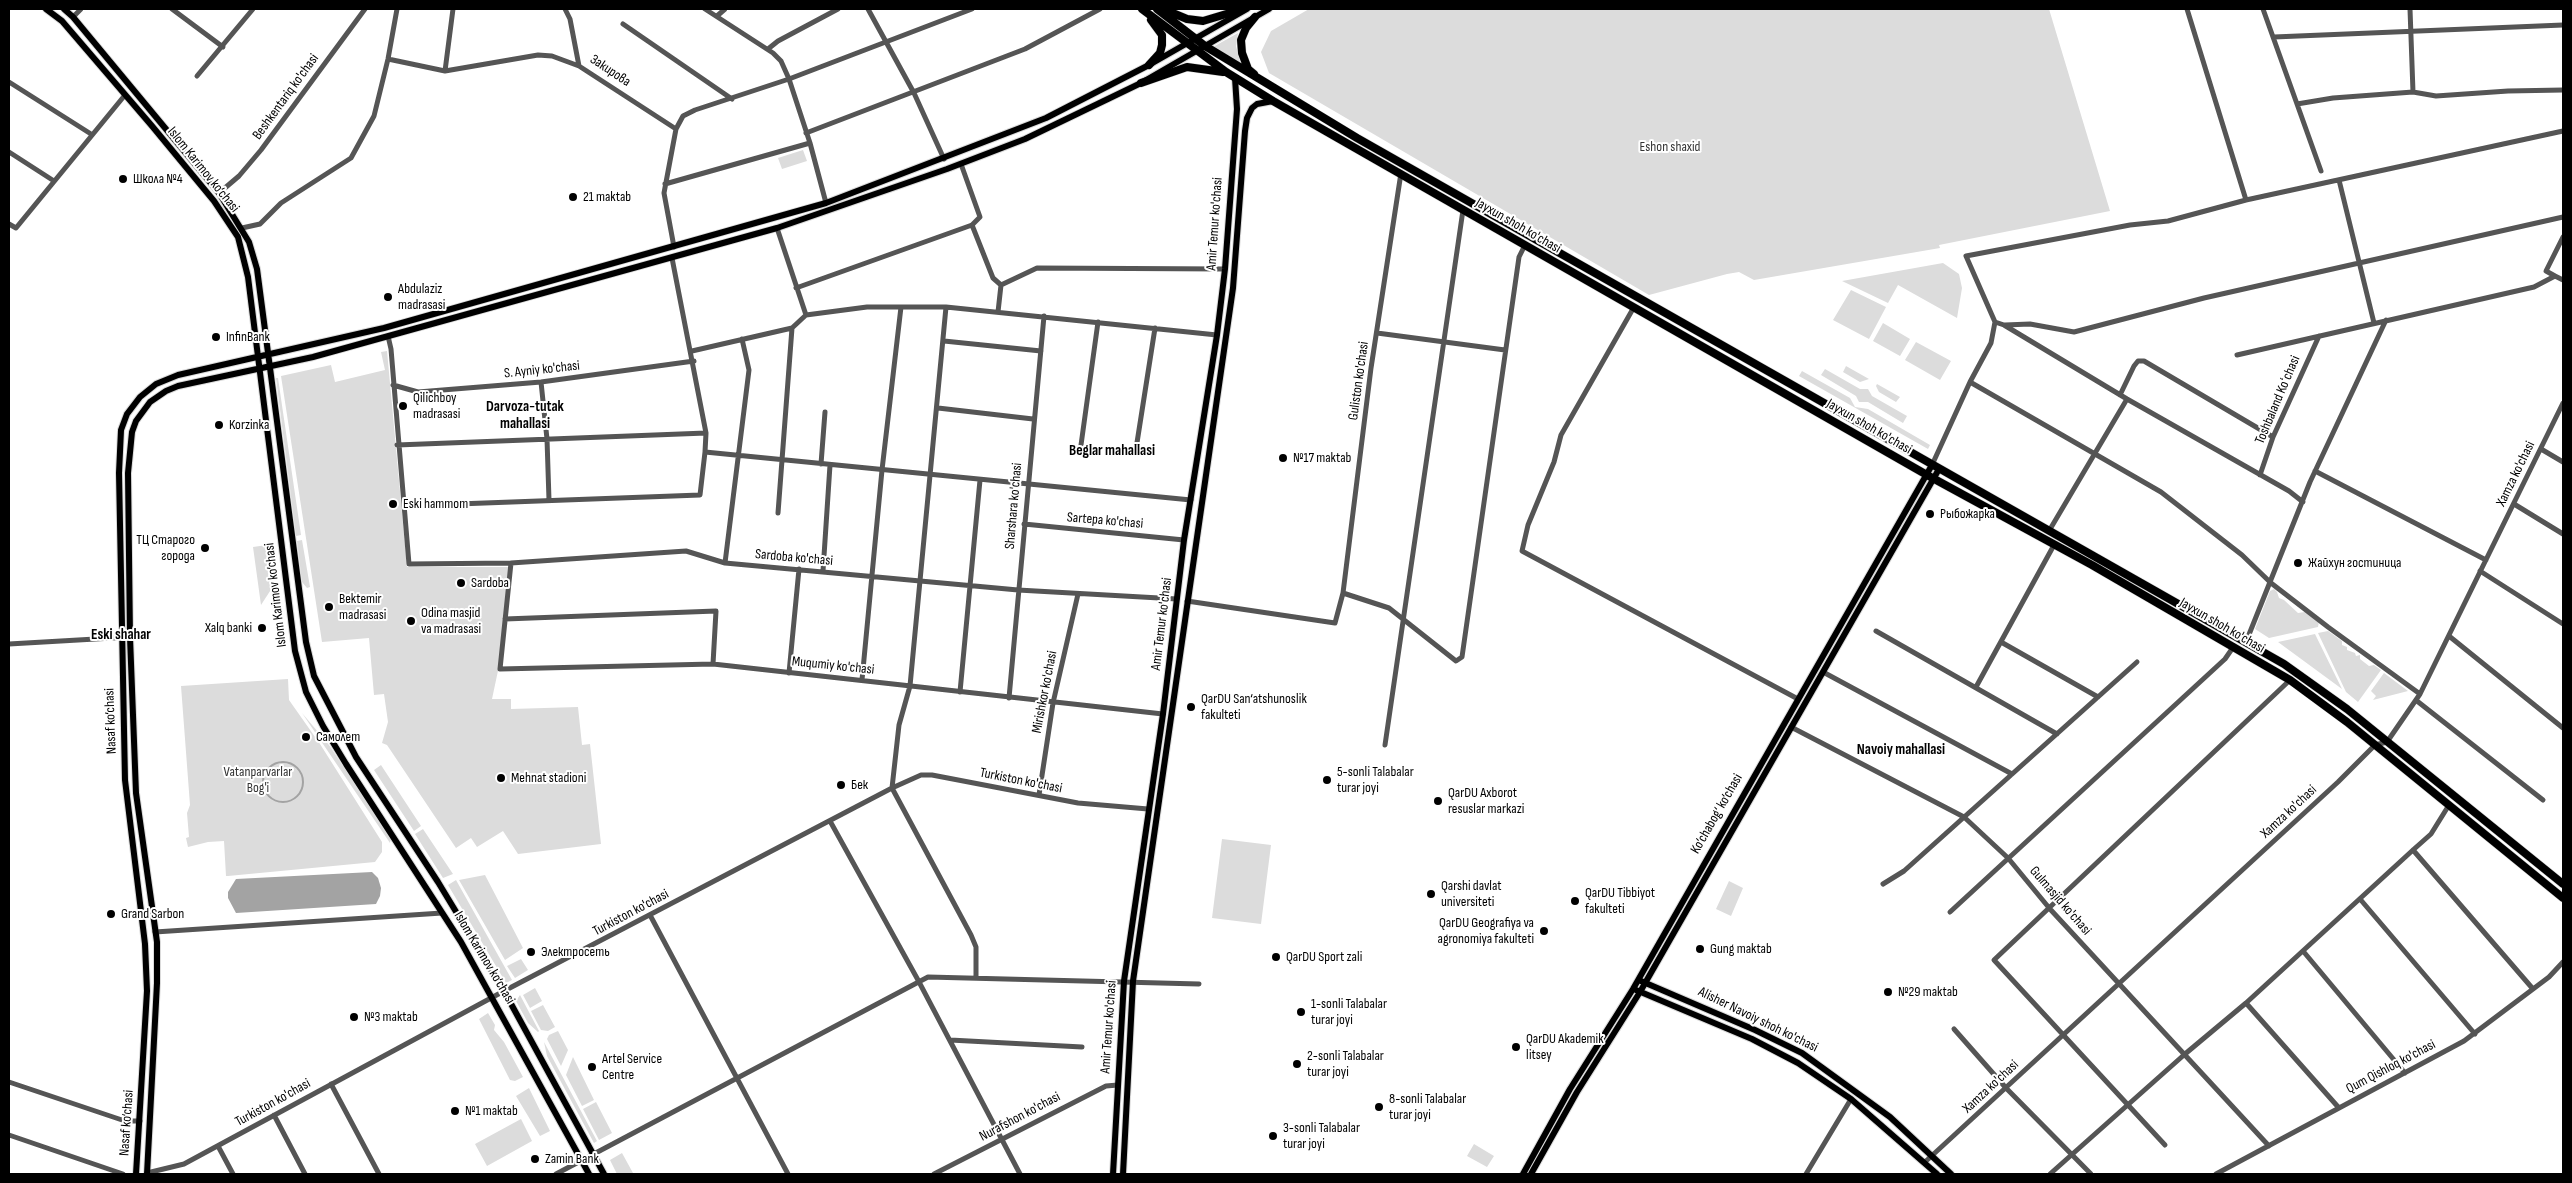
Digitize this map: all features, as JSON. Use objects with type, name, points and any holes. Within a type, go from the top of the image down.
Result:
[{"type":"highway","name":"Jayxun shoh ko'chasi","points":[[1157,9],[1205,46],[1265,83],[1849,418],[2246,642],[2315,685],[2563,884]]},
{"type":"highway","points":[[1163,9],[1187,19],[1203,21],[1245,9]]},
{"type":"highway","name":"Jayxun shoh ko'chasi","points":[[1143,10],[1196,51],[1273,101],[1930,477],[2234,646],[2290,680],[2375,745],[2563,898]]},
{"type":"highway","points":[[1143,10],[1162,35],[1160,53],[1149,66]]},
{"type":"highway","points":[[1256,17],[1246,28],[1241,40],[1242,53],[1248,69],[1265,83]]},
{"type":"highway","points":[[1141,83],[1187,67],[1226,72]]},
{"type":"highway","points":[[1642,312],[1647,302]]},
{"type":"highway","points":[[1708,349],[1714,340]]},
{"type":"highway","points":[[1844,427],[1849,418]]},
{"type":"main road","name":"Islom Karimov ko‘chasi","points":[[46,9],[62,21],[125,95],[214,201],[238,237],[248,277],[300,673],[323,726],[493,997],[590,1174]]},
{"type":"main road","name":"Islom Karimov ko‘chasi","points":[[64,9],[74,17],[219,192],[249,242],[257,269],[310,661],[314,676],[340,729],[438,882],[504,991],[604,1174]]},
{"type":"main road","name":"Nasaf ko‘chasi","points":[[136,1174],[147,991],[145,944],[125,780],[119,513],[121,430],[127,414],[140,398],[156,384],[172,377],[384,328],[826,203],[1046,118],[1149,66],[1245,9]]},
{"type":"main road","name":"Nasaf ko‘chasi","points":[[147,1174],[157,983],[155,932],[136,793],[130,636],[129,512],[130,444],[136,421],[150,402],[166,391],[178,386],[313,357],[803,220],[961,164],[1025,139],[1141,83],[1269,9]]},
{"type":"main road","name":"Amir Temur ko'chasi","points":[[1113,1174],[1124,981],[1163,714],[1184,540],[1217,335],[1225,269],[1237,109],[1235,78]]},
{"type":"main road","name":"Amir Temur ko'chasi","points":[[1123,1174],[1133,981],[1233,288],[1247,118],[1257,104],[1273,101]]},
{"type":"main road","points":[[800,211],[803,220]]},
{"type":"main road","points":[[466,306],[468,314]]},
{"type":"main road","name":"Ko‘chabog‘ ko‘chasi","points":[[1531,1174],[1577,1092],[1640,992],[1804,706],[1860,607],[1935,467]]},
{"type":"main road","name":"Ko‘chabog‘ ko‘chasi","points":[[1523,1174],[1570,1089],[1633,989],[1852,603],[1930,477]]},
{"type":"main road","points":[[119,513],[129,512]]},
{"type":"main road","points":[[1177,600],[1187,601]]},
{"type":"main road","points":[[361,786],[371,780]]},
{"type":"main road","name":"Alisher Navoiy shoh ko'chasi","points":[[1638,979],[1802,1052],[1865,1097],[1932,1154],[1951,1174]]},
{"type":"main road","name":"Alisher Navoiy shoh ko'chasi","points":[[1633,989],[1760,1043],[1798,1062],[1851,1099],[1937,1174]]},
{"type":"street","points":[[74,17],[81,9]]},
{"type":"street","points":[[197,76],[253,9]]},
{"type":"street","name":"Beshkentariq ko'chasi","points":[[219,192],[239,176],[261,150],[365,9]]},
{"type":"street","points":[[242,228],[260,224],[281,203],[351,158],[374,116],[388,60],[397,9]]},
{"type":"street","points":[[445,71],[453,9]]},
{"type":"street","name":"Закирова","points":[[565,9],[570,19],[579,66],[676,129]]},
{"type":"street","points":[[705,9],[768,50],[781,61],[789,79],[810,143],[826,203]]},
{"type":"street","points":[[717,16],[725,9]]},
{"type":"street","points":[[768,50],[778,42],[838,9]]},
{"type":"street","points":[[868,9],[888,42],[914,93],[944,159]]},
{"type":"street","points":[[674,246],[664,193],[676,129],[684,116],[695,110],[789,79],[972,9]]},
{"type":"street","points":[[806,133],[1025,49],[1100,9]]},
{"type":"street","points":[[2188,9],[2246,200]]},
{"type":"street","points":[[2263,9],[2321,171]]},
{"type":"street","points":[[2410,9],[2413,92]]},
{"type":"street","points":[[175,10],[223,47]]},
{"type":"street","points":[[623,24],[732,99]]},
{"type":"street","points":[[2274,36],[2563,25]]},
{"type":"street","points":[[388,60],[445,71],[538,55],[552,56],[579,66]]},
{"type":"street","points":[[9,82],[91,134]]},
{"type":"street","points":[[2298,104],[2333,98],[2413,92],[2436,96],[2508,90],[2563,90]]},
{"type":"street","points":[[9,224],[16,228],[91,134],[125,95]]},
{"type":"street","points":[[1935,467],[1970,382],[1991,343],[1995,322],[1966,256],[2124,226],[2168,221],[2246,200],[2563,131]]},
{"type":"street","points":[[665,184],[810,143]]},
{"type":"street","points":[[9,152],[54,181]]},
{"type":"street","points":[[796,288],[972,225],[980,217],[961,164]]},
{"type":"street","name":"Guliston ko'chasi","points":[[1187,601],[1335,623],[1343,593],[1376,333],[1401,173]]},
{"type":"street","points":[[2339,180],[2374,323]]},
{"type":"street","points":[[1386,745],[1402,618],[1463,210]]},
{"type":"street","points":[[2004,325],[2030,324],[2074,332],[2204,298],[2563,217]]},
{"type":"street","points":[[972,225],[993,278],[1001,285]]},
{"type":"street","points":[[777,228],[806,315]]},
{"type":"street","points":[[2563,238],[2546,271],[2563,280]]},
{"type":"street","points":[[1343,593],[1389,608],[1456,661],[1462,657],[1519,257],[1525,245]]},
{"type":"street","points":[[388,336],[391,349],[392,385],[404,506],[700,495],[706,433],[692,351],[672,258]]},
{"type":"street","points":[[1001,285],[1037,268],[1225,269]]},
{"type":"street","points":[[2237,355],[2534,287],[2554,276]]},
{"type":"street","points":[[998,312],[1001,285]]},
{"type":"street","points":[[692,351],[792,328],[806,315],[867,307],[946,307],[1217,335]]},
{"type":"street","points":[[862,680],[900,307]]},
{"type":"street","points":[[946,307],[938,408],[910,686],[899,725],[892,788],[971,935],[976,947],[976,978]]},
{"type":"street","points":[[1634,307],[1561,435],[1554,462],[1528,525],[1522,551],[1797,700],[1804,706]]},
{"type":"street","name":"Sharshara ko'chasi","points":[[1009,698],[1027,483],[1044,316]]},
{"type":"street","points":[[2246,642],[2315,471],[2386,320]]},
{"type":"street","points":[[1082,445],[1098,322]]},
{"type":"street","points":[[1995,322],[2004,325],[2303,502]]},
{"type":"street","points":[[778,513],[792,328]]},
{"type":"street","points":[[1136,449],[1156,328]]},
{"type":"street","points":[[1376,333],[1506,350]]},
{"type":"street","name":"Toshbaland Koʻchasi","points":[[2260,475],[2273,436],[2319,336]]},
{"type":"street","points":[[725,563],[748,370],[742,340]]},
{"type":"street","points":[[944,341],[1041,351]]},
{"type":"street","points":[[2120,395],[2134,366],[2138,361],[2144,361],[2273,436]]},
{"type":"street","name":"S. Ayniy ko'chasi","points":[[392,385],[418,392],[541,382],[694,362]]},
{"type":"street","points":[[541,382],[549,500]]},
{"type":"street","points":[[1970,382],[2161,492],[2242,555],[2271,582],[2328,627],[2420,694]]},
{"type":"street","points":[[2050,531],[2127,399]]},
{"type":"street","name":"Xamza ko'chasi","points":[[2387,742],[2417,701],[2563,404]]},
{"type":"street","points":[[938,408],[1033,419]]},
{"type":"street","points":[[821,464],[826,412]]},
{"type":"street","points":[[397,445],[706,433]]},
{"type":"street","points":[[2541,449],[2563,462]]},
{"type":"street","points":[[705,452],[1190,500]]},
{"type":"street","points":[[823,571],[830,464]]},
{"type":"street","points":[[2315,471],[2486,560]]},
{"type":"street","points":[[960,692],[980,480]]},
{"type":"street","points":[[2514,504],[2563,534]]},
{"type":"street","name":"Sardoba ko'chasi","points":[[404,506],[409,564],[512,563],[686,551],[725,563],[969,586],[1177,600]]},
{"type":"street","name":"Sartepa ko'chasi","points":[[1024,524],[1184,540]]},
{"type":"street","points":[[1976,687],[2054,545]]},
{"type":"street","points":[[512,563],[505,618],[716,611],[713,664]]},
{"type":"street","points":[[789,673],[799,569]]},
{"type":"street","points":[[2480,571],[2563,624]]},
{"type":"street","name":"Mirishkor ko'chasi","points":[[1039,796],[1053,703],[1078,594]]},
{"type":"street","points":[[1852,603],[1860,607]]},
{"type":"street","name":"Muqumiy ko'chasi","points":[[505,618],[500,669],[713,664],[1163,714]]},
{"type":"street","points":[[1876,631],[2057,734]]},
{"type":"street","points":[[9,644],[130,636]]},
{"type":"street","points":[[2449,636],[2563,728]]},
{"type":"street","points":[[2001,642],[2098,697]]},
{"type":"street","points":[[1950,912],[2225,659],[2234,646]]},
{"type":"street","points":[[1883,884],[1904,871],[2137,662]]},
{"type":"street","points":[[1823,672],[2012,774]]},
{"type":"street","points":[[2165,1145],[1994,960],[2290,680]]},
{"type":"street","points":[[2417,701],[2543,800]]},
{"type":"street","name":"Gulmasjid ko'chasi","points":[[1791,727],[1964,817],[2008,858],[2050,909],[2269,1146]]},
{"type":"street","points":[[2375,745],[2387,742]]},
{"type":"street","name":"Xamza ko'chasi","points":[[1925,1162],[2064,1036],[2338,782],[2375,745]]},
{"type":"street","name":"Turkiston ko'chasi","points":[[147,1174],[184,1164],[504,991],[892,788],[921,775],[932,775],[1078,803],[1148,809]]},
{"type":"street","points":[[2050,1174],[2246,1002],[2413,850],[2430,834],[2448,805]]},
{"type":"street","points":[[830,821],[918,980],[1020,1174]]},
{"type":"street","points":[[2413,850],[2532,989]]},
{"type":"street","points":[[2360,899],[2474,1034]]},
{"type":"street","points":[[155,932],[442,913]]},
{"type":"street","points":[[650,915],[788,1174]]},
{"type":"street","points":[[2303,951],[2405,1073]]},
{"type":"street","name":"Qum Qishloq ko'chasi","points":[[2216,1174],[2474,1034],[2563,962]]},
{"type":"street","points":[[556,1174],[928,976],[1199,984]]},
{"type":"street","points":[[2246,1002],[2339,1108]]},
{"type":"street","points":[[1954,1029],[2006,1088],[2091,1174]]},
{"type":"street","points":[[950,1040],[1082,1047]]},
{"type":"street","points":[[9,1082],[125,1121],[140,1121]]},
{"type":"street","points":[[332,1084],[379,1174]]},
{"type":"street","name":"Nurafshon ko'chasi","points":[[934,1174],[1106,1086],[1118,1085]]},
{"type":"street","points":[[1806,1174],[1851,1099]]},
{"type":"street","points":[[274,1115],[305,1174]]},
{"type":"street","points":[[9,1135],[123,1174]]},
{"type":"street","points":[[218,1146],[233,1174]]},
{"type":"green space","name":"Eshon shaxid","points":[[1309,9],[2049,9],[2110,211],[1939,245],[1940,248],[1754,280],[1739,272],[1727,274],[1649,295],[1269,73],[1261,52],[1271,31]]},
{"type":"green space","points":[[1238,33],[1236,46],[1241,65],[1213,47]]},
{"type":"green space","points":[[803,150],[807,161],[782,169],[778,158]]},
{"type":"green space","points":[[1943,263],[1959,274],[1962,288],[1957,318],[1898,285],[1888,303],[1842,281]]},
{"type":"green space","points":[[1851,290],[1886,307],[1869,339],[1833,320]]},
{"type":"green space","points":[[1883,323],[1910,339],[1900,356],[1873,341]]},
{"type":"green space","points":[[1916,342],[1951,361],[1940,380],[1905,360]]},
{"type":"green space","points":[[387,351],[407,567],[509,567],[499,666],[492,699],[511,699],[511,709],[578,707],[582,745],[590,744],[601,844],[518,854],[503,831],[477,847],[471,838],[456,848],[387,745],[382,743],[388,722],[384,694],[374,695],[369,638],[322,642],[281,376],[331,365],[335,382],[385,370],[381,352]]},
{"type":"green space","points":[[1846,366],[1869,379],[1860,382],[1843,372]]},
{"type":"green space","points":[[1825,369],[1860,389],[1868,389],[1872,396],[1907,416],[1903,423],[1868,402],[1859,402],[1856,396],[1821,375]]},
{"type":"green space","points":[[1802,371],[1850,398],[1855,407],[1868,409],[1930,445],[1928,449],[1799,376]]},
{"type":"green space","points":[[276,378],[278,378],[301,535],[296,536]]},
{"type":"green space","points":[[1877,384],[1900,397],[1896,402],[1879,392]]},
{"type":"green space","points":[[302,540],[310,587],[307,588],[302,582],[297,541]]},
{"type":"green space","points":[[267,545],[272,588],[261,605],[253,547]]},
{"type":"green space","points":[[2274,589],[2279,598],[2284,600],[2298,613],[2305,612],[2319,622],[2318,627],[2269,638],[2255,629],[2270,591]]},
{"type":"green space","points":[[2328,631],[2342,641],[2342,645],[2347,647],[2347,650],[2355,653],[2356,656],[2360,655],[2360,659],[2369,666],[2374,665],[2381,670],[2358,702],[2346,692],[2318,633]]},
{"type":"green space","points":[[2315,634],[2342,689],[2278,642]]},
{"type":"green space","points":[[2384,673],[2408,691],[2373,700],[2376,696],[2371,691]]},
{"type":"green space","name":"Vatanparvarlar Bog'i","points":[[288,679],[289,700],[320,744],[382,842],[382,852],[375,862],[226,876],[224,841],[208,842],[188,847],[186,838],[189,837],[187,813],[190,805],[181,686]]},
{"type":"green space","points":[[302,713],[329,745],[391,838],[390,843]]},
{"type":"green space","points":[[381,765],[421,826],[414,831],[374,770]]},
{"type":"green space","points":[[423,829],[453,874],[443,878],[415,834]]},
{"type":"green space","points":[[1222,839],[1271,845],[1261,924],[1212,918]]},
{"type":"green space","points":[[485,875],[523,948],[505,960],[459,880]]},
{"type":"green space","points":[[456,880],[512,980],[506,983],[448,885]]},
{"type":"green space","points":[[1729,881],[1743,888],[1731,916],[1716,909]]},
{"type":"green space","points":[[521,959],[528,970],[515,978],[507,966]]},
{"type":"green space","points":[[535,988],[542,1001],[530,1008],[523,995]]},
{"type":"green space","points":[[520,995],[538,1032],[528,1023],[516,1001]]},
{"type":"green space","points":[[543,1005],[555,1027],[548,1031],[541,1030],[531,1011]]},
{"type":"green space","points":[[488,1013],[495,1025],[494,1030],[504,1042],[523,1077],[515,1081],[510,1080],[479,1019]]},
{"type":"green space","points":[[558,1031],[568,1050],[561,1066],[547,1039],[549,1035]]},
{"type":"green space","points":[[544,1042],[597,1141],[594,1143],[547,1056]]},
{"type":"green space","points":[[573,1057],[594,1100],[582,1106],[566,1075]]},
{"type":"green space","points":[[529,1088],[550,1131],[540,1136],[516,1096]]},
{"type":"green space","points":[[596,1102],[612,1133],[599,1140],[583,1109]]},
{"type":"green space","points":[[521,1119],[532,1141],[487,1166],[475,1144]]},
{"type":"green space","points":[[1474,1144],[1494,1156],[1487,1167],[1467,1156]]},
{"type":"green space","points":[[622,1153],[633,1173],[617,1174],[610,1160]]},
{"type":"shaded area","points":[[372,872],[378,878],[381,888],[376,904],[236,913],[228,898],[228,892],[236,879]]},
{"type":"waterway","points":[[283,762],[297,768],[303,782],[297,796],[283,802],[269,796],[263,782],[269,768],[283,762]]},
{"type":"place","name":"Школа №4","points":[[123,179]]},
{"type":"place","name":"21 maktab","points":[[573,197]]},
{"type":"place","name":"Abdulaziz madrasasi","points":[[388,297]]},
{"type":"place","name":"InfinBank","points":[[216,337]]},
{"type":"place","name":"Qilichboy madrasasi","points":[[403,406]]},
{"type":"place","name":"Korzinka","points":[[219,425]]},
{"type":"place","name":"№17 maktab","points":[[1283,458]]},
{"type":"place","name":"Eski hammom","points":[[393,504]]},
{"type":"place","name":"Рыбожарка","points":[[1930,514]]},
{"type":"place","name":"ТЦ Старого города","points":[[205,548]]},
{"type":"place","name":"Жайхун гостиница","points":[[2298,563]]},
{"type":"place","name":"Sardoba","points":[[461,583]]},
{"type":"place","name":"Bektemir madrasasi","points":[[329,607]]},
{"type":"place","name":"Odina masjid va madrasasi","points":[[411,621]]},
{"type":"place","name":"Xalq banki","points":[[262,628]]},
{"type":"place","name":"QarDU San‘atshunoslik fakulteti","points":[[1191,707]]},
{"type":"place","name":"Самолет","points":[[306,737]]},
{"type":"place","name":"Mehnat stadioni","points":[[501,778]]},
{"type":"place","name":"5-sonli Talabalar turar joyi","points":[[1327,780]]},
{"type":"place","name":"Бек","points":[[841,785]]},
{"type":"place","name":"QarDU Axborot resuslar markazi","points":[[1438,801]]},
{"type":"place","name":"Qarshi davlat universiteti","points":[[1431,894]]},
{"type":"place","name":"QarDU Tibbiyot fakulteti","points":[[1575,901]]},
{"type":"place","name":"Grand Sarbon","points":[[111,914]]},
{"type":"place","name":"QarDU Geografiya va agronomiya fakulteti","points":[[1544,931]]},
{"type":"place","name":"Gung maktab","points":[[1700,949]]},
{"type":"place","name":"Электросеть","points":[[531,952]]},
{"type":"place","name":"QarDU Sport zali","points":[[1276,957]]},
{"type":"place","name":"№29 maktab","points":[[1888,992]]},
{"type":"place","name":"1-sonli Talabalar turar joyi","points":[[1301,1012]]},
{"type":"place","name":"№3 maktab","points":[[354,1017]]},
{"type":"place","name":"QarDU Akademik litsey","points":[[1516,1047]]},
{"type":"place","name":"2-sonli Talabalar turar joyi","points":[[1297,1064]]},
{"type":"place","name":"Artel Service Centre","points":[[592,1067]]},
{"type":"place","name":"8-sonli Talabalar turar joyi","points":[[1379,1107]]},
{"type":"place","name":"№1 maktab","points":[[455,1111]]},
{"type":"place","name":"3-sonli Talabalar turar joyi","points":[[1273,1136]]},
{"type":"place","name":"Zamin Bank","points":[[535,1159]]},
{"type":"district","name":"Darvoza-tutak mahallasi","points":[[525,416]]},
{"type":"district","name":"Beglar mahallasi","points":[[1112,451]]},
{"type":"district","name":"Eski shahar","points":[[121,635]]},
{"type":"district","name":"Navoiy mahallasi","points":[[1901,750]]}]
